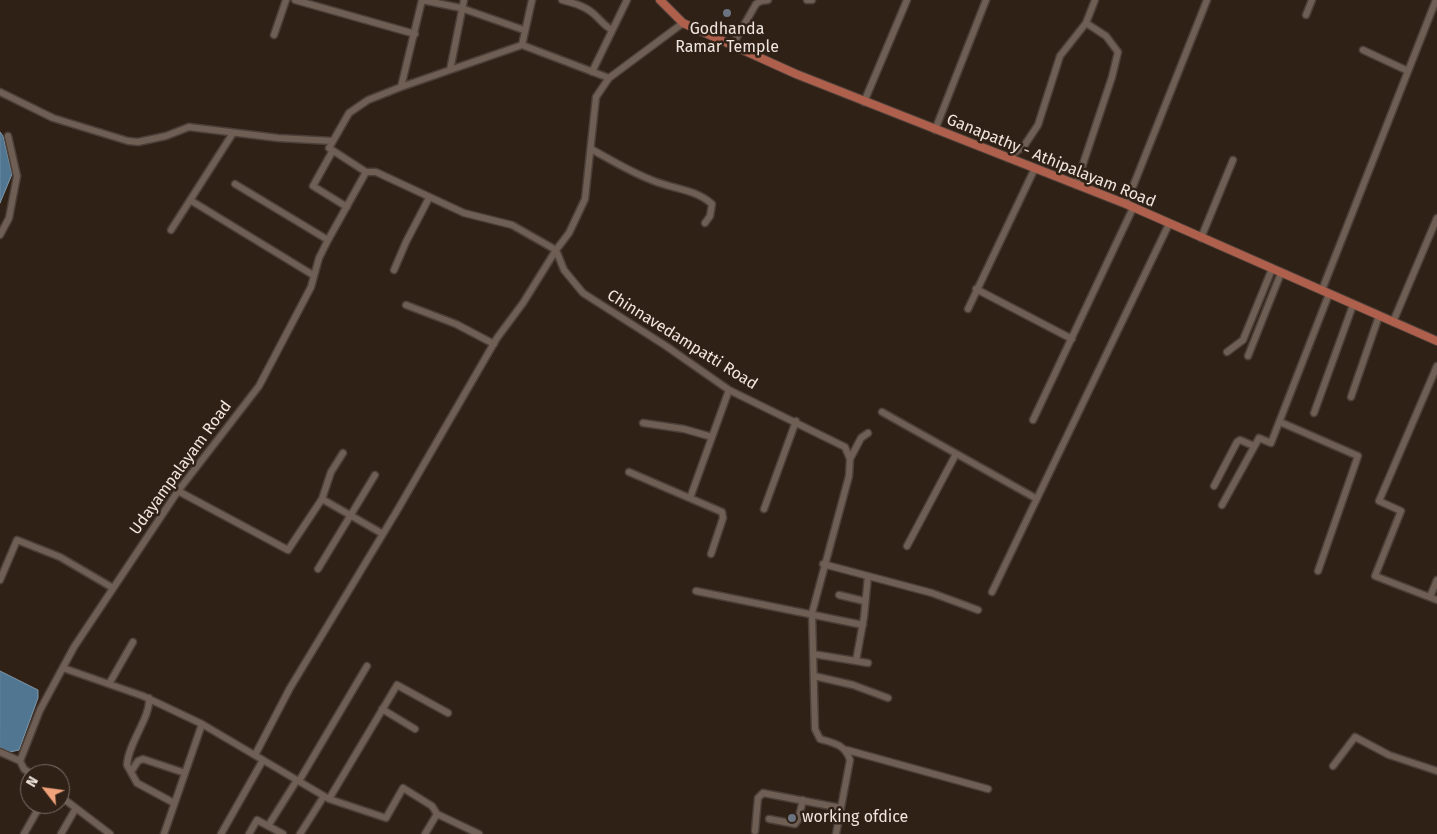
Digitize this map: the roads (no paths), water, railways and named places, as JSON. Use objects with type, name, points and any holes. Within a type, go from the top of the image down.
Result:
[{"type":"main road","name":"Ganapathy - Athipalayam Road","points":[[660,0],[683,23],[864,102],[1129,206],[1437,341]]},
{"type":"street","points":[[274,35],[286,0]]},
{"type":"street","points":[[295,0],[415,34]]},
{"type":"street","points":[[401,87],[422,0],[461,8],[524,30]]},
{"type":"street","points":[[450,70],[464,0]]},
{"type":"street","points":[[522,45],[532,0]]},
{"type":"street","points":[[562,0],[590,12],[612,30]]},
{"type":"street","points":[[592,72],[627,0]]},
{"type":"street","points":[[733,44],[756,4],[768,0]]},
{"type":"street","points":[[807,0],[812,0]]},
{"type":"street","points":[[864,102],[907,0]]},
{"type":"street","points":[[935,130],[986,0]]},
{"type":"street","points":[[1007,158],[1024,146],[1038,124],[1060,56],[1086,23],[1095,0]]},
{"type":"street","points":[[1033,420],[1072,338],[1129,206],[1208,0]]},
{"type":"street","points":[[1306,15],[1312,0]]},
{"type":"street","points":[[1222,505],[1259,438],[1271,444],[1325,292],[1408,71],[1435,10],[1436,0]]},
{"type":"street","points":[[255,755],[290,688],[494,344],[569,233],[585,199],[596,97],[609,78],[683,23]]},
{"type":"street","points":[[1076,185],[1112,77],[1118,52],[1106,36],[1086,23]]},
{"type":"street","points":[[556,250],[512,225],[464,212],[428,198],[376,172],[366,172],[360,166],[332,152],[329,148],[349,113],[368,100],[522,45],[609,78]]},
{"type":"street","points":[[1363,50],[1408,71]]},
{"type":"street","points":[[0,92],[53,118],[128,141],[138,142],[166,136],[189,127],[233,134],[332,141]]},
{"type":"street","points":[[171,230],[233,134]]},
{"type":"street","points":[[0,235],[9,218],[17,176],[8,136]]},
{"type":"street","points":[[590,150],[654,181],[696,193],[706,198],[712,204],[710,216],[706,223]]},
{"type":"street","points":[[332,152],[313,186],[347,207]]},
{"type":"street","points":[[1201,238],[1233,160]]},
{"type":"street","points":[[968,309],[1035,168]]},
{"type":"street","name":"Udayampalayam Road","points":[[20,761],[40,710],[62,668],[178,491],[259,386],[311,287],[313,275],[328,240],[366,172]]},
{"type":"street","points":[[235,184],[328,240]]},
{"type":"street","points":[[394,270],[428,198]]},
{"type":"street","points":[[190,200],[313,275]]},
{"type":"street","points":[[1393,322],[1437,218]]},
{"type":"street","points":[[992,592],[1169,224]]},
{"type":"street","name":"Chinnavedampatti Road","points":[[556,250],[564,270],[582,293],[666,346],[729,390],[796,421],[845,447],[850,459]]},
{"type":"street","points":[[1227,352],[1243,340],[1272,269]]},
{"type":"street","points":[[1248,356],[1281,273]]},
{"type":"street","points":[[976,290],[1072,338]]},
{"type":"street","points":[[406,305],[456,324],[494,344]]},
{"type":"street","points":[[1314,413],[1354,305]]},
{"type":"street","points":[[1351,397],[1379,316]]},
{"type":"street","points":[[1437,366],[1379,500],[1401,511],[1375,576],[1437,600]]},
{"type":"street","points":[[690,498],[729,390]]},
{"type":"street","points":[[882,412],[1037,499]]},
{"type":"street","points":[[764,509],[796,421]]},
{"type":"street","points":[[1280,422],[1358,456],[1318,571]]},
{"type":"street","points":[[643,423],[684,429],[712,437]]},
{"type":"street","points":[[868,433],[861,438],[850,459],[850,476],[823,564],[812,613],[815,729],[820,738],[839,744],[847,750],[988,789]]},
{"type":"street","points":[[1214,486],[1237,442],[1240,440],[1254,446]]},
{"type":"street","points":[[178,491],[288,550],[322,499],[331,472],[343,453]]},
{"type":"street","points":[[907,546],[956,454]]},
{"type":"street","points":[[629,472],[724,515],[711,554]]},
{"type":"street","points":[[318,569],[376,475]]},
{"type":"street","points":[[322,499],[383,534]]},
{"type":"street","points":[[0,580],[17,540],[60,557],[113,588]]},
{"type":"street","points":[[823,564],[932,594],[978,610]]},
{"type":"street","points":[[856,661],[863,625],[868,576]]},
{"type":"street","points":[[1430,597],[1437,580]]},
{"type":"street","points":[[696,591],[812,613],[863,625]]},
{"type":"street","points":[[839,595],[864,601]]},
{"type":"street","points":[[109,684],[133,642]]},
{"type":"street","points":[[813,654],[868,664]]},
{"type":"street","points":[[268,826],[298,781],[367,666]]},
{"type":"street","points":[[62,668],[149,698],[202,724],[326,798],[386,818],[404,788],[432,806],[438,814],[479,834]]},
{"type":"street","points":[[814,676],[853,685],[888,698]]},
{"type":"street","points":[[300,834],[326,798],[397,685],[448,713]]},
{"type":"street","points":[[149,698],[149,708],[135,735],[127,761],[137,782],[174,803]]},
{"type":"street","points":[[382,709],[415,729]]},
{"type":"street","points":[[164,834],[202,724]]},
{"type":"street","points":[[1334,766],[1355,737],[1389,755],[1437,771]]},
{"type":"street","points":[[836,834],[850,760],[847,750]]},
{"type":"street","points":[[0,752],[20,761],[22,764]]},
{"type":"street","points":[[131,772],[138,761],[143,759],[185,773]]},
{"type":"street","points":[[221,834],[263,760]]},
{"type":"street","points":[[755,831],[758,798],[763,793],[841,808]]},
{"type":"street","points":[[769,819],[795,824],[798,820],[803,800]]},
{"type":"street","points":[[70,804],[110,834]]},
{"type":"street","points":[[61,834],[76,808]]},
{"type":"street","points":[[24,834],[35,814]]},
{"type":"street","points":[[426,834],[438,814]]},
{"type":"street","points":[[248,834],[258,820],[283,834]]},
{"type":"water","points":[[0,132],[3,136],[12,174],[0,203]]},
{"type":"water","points":[[0,671],[38,690],[38,698],[19,750],[10,752],[0,748]]},
{"type":"place","name":"Godhanda Ramar Temple","points":[[727,13]]},
{"type":"place","name":"working ofdice","points":[[792,818]]}]
